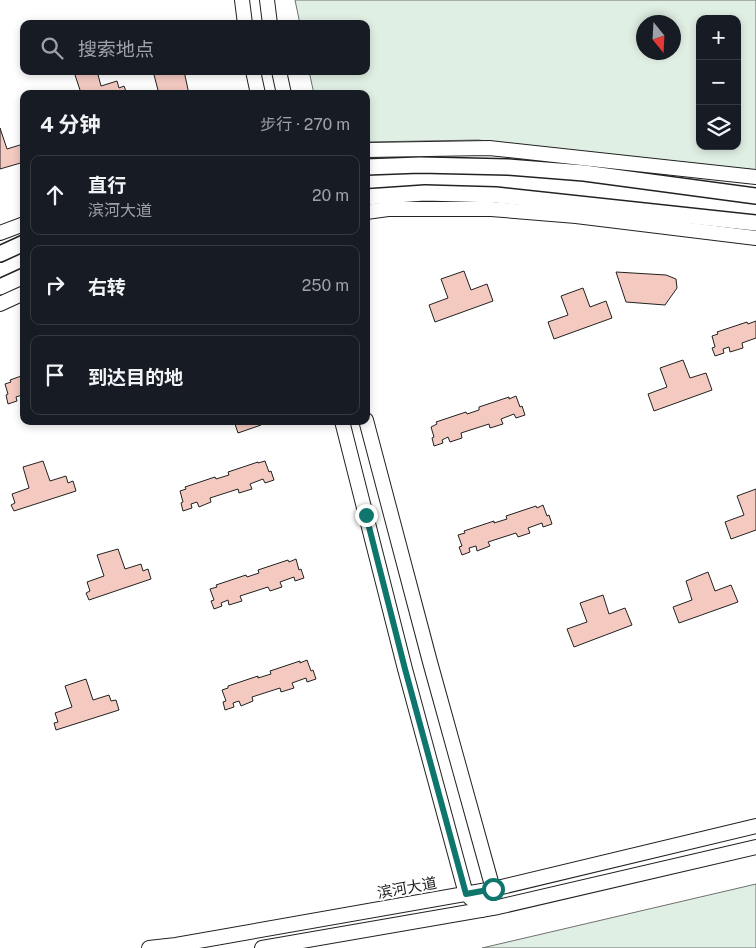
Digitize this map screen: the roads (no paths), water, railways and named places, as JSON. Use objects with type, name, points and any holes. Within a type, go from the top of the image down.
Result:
[{"type":"main road","points":[[370,167],[420,165],[517,168],[584,173],[756,196]]},
{"type":"main road","points":[[370,197],[425,194],[496,195],[756,223]]},
{"type":"main road","points":[[0,254],[20,246]]},
{"type":"main road","points":[[0,288],[20,278]]},
{"type":"street","points":[[242,0],[244,20]]},
{"type":"street","points":[[267,0],[270,20]]},
{"type":"street","points":[[254,75],[257,90]]},
{"type":"street","points":[[280,75],[283,90]]},
{"type":"street","points":[[370,150],[489,148],[756,178]]},
{"type":"street","points":[[370,211],[388,209],[491,209],[576,216],[756,238]]},
{"type":"street","points":[[0,233],[20,226]]},
{"type":"street","points":[[0,304],[20,296]]},
{"type":"street","points":[[343,425],[405,669],[466,894],[483,910]]},
{"type":"street","points":[[367,425],[493,889],[483,910]]},
{"type":"street","name":"滨河大道","points":[[149,948],[176,945],[493,889],[756,826]]},
{"type":"street","points":[[262,948],[483,910],[756,847]]}]
